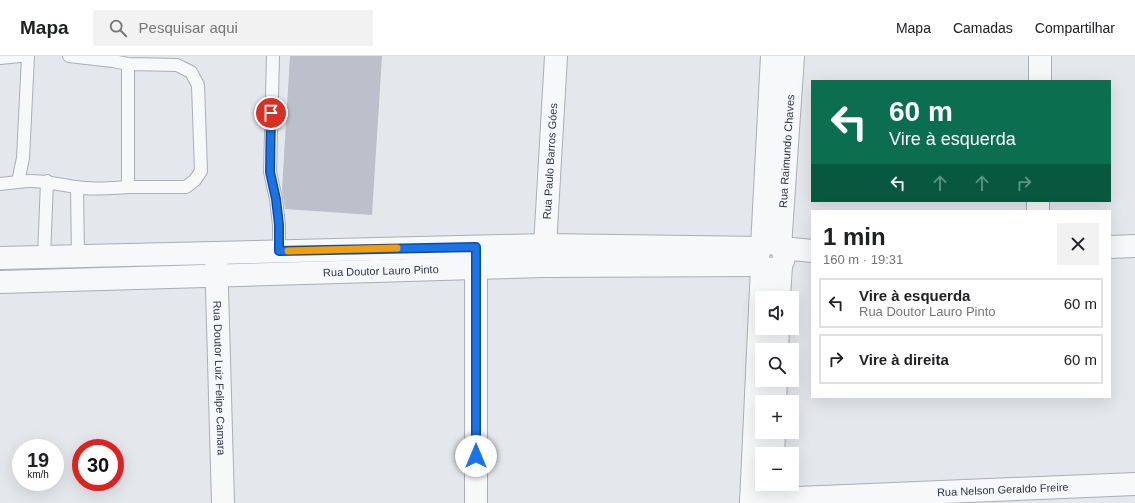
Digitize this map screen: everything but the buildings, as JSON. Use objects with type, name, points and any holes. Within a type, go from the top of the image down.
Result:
[{"type":"street","name":"Rua Paulo Barros Góes","points":[[544,255],[556,56]]},
{"type":"street","name":"Rua Raimundo Chaves","points":[[763,498],[771,256],[772,56]]},
{"type":"street","name":"Rua Raimundo Chaves","points":[[778,291],[771,256],[793,56]]},
{"type":"street","points":[[1040,56],[1040,80]]},
{"type":"street","points":[[1111,247],[1135,246]]},
{"type":"street","name":"Rua Doutor Lauro Pinto","points":[[0,258],[279,251],[422,258],[544,255],[771,256],[811,251]]},
{"type":"street","name":"Rua Doutor Luiz Felipe Camara","points":[[216,253],[223,503]]},
{"type":"street","name":"Rua Doutor Lauro Pinto","points":[[771,256],[811,262]]},
{"type":"street","points":[[476,257],[476,503]]},
{"type":"street","name":"Rua Doutor Lauro Pinto","points":[[0,282],[280,274],[422,258]]},
{"type":"street","name":"Rua Nelson Geraldo Freire","points":[[763,498],[1135,484]]},
{"type":"lane","points":[[0,58],[20,56]]},
{"type":"lane","points":[[18,182],[23,158],[28,56]]},
{"type":"lane","points":[[0,184],[29,180],[47,181],[77,187],[186,186],[195,180],[201,171],[198,84],[191,72],[177,65],[128,64],[113,60],[69,56]]},
{"type":"lane","points":[[272,56],[269,156],[270,172],[276,199],[278,218],[280,274]]},
{"type":"lane","points":[[128,64],[128,187]]},
{"type":"lane","points":[[44,257],[47,181]]},
{"type":"lane","points":[[77,187],[78,256]]},
{"type":"slow traffic","points":[[288,251],[397,248]]},
{"type":"route","points":[[271,113],[269,156],[270,172],[276,199],[279,225],[279,251],[476,247],[476,456]]}]
